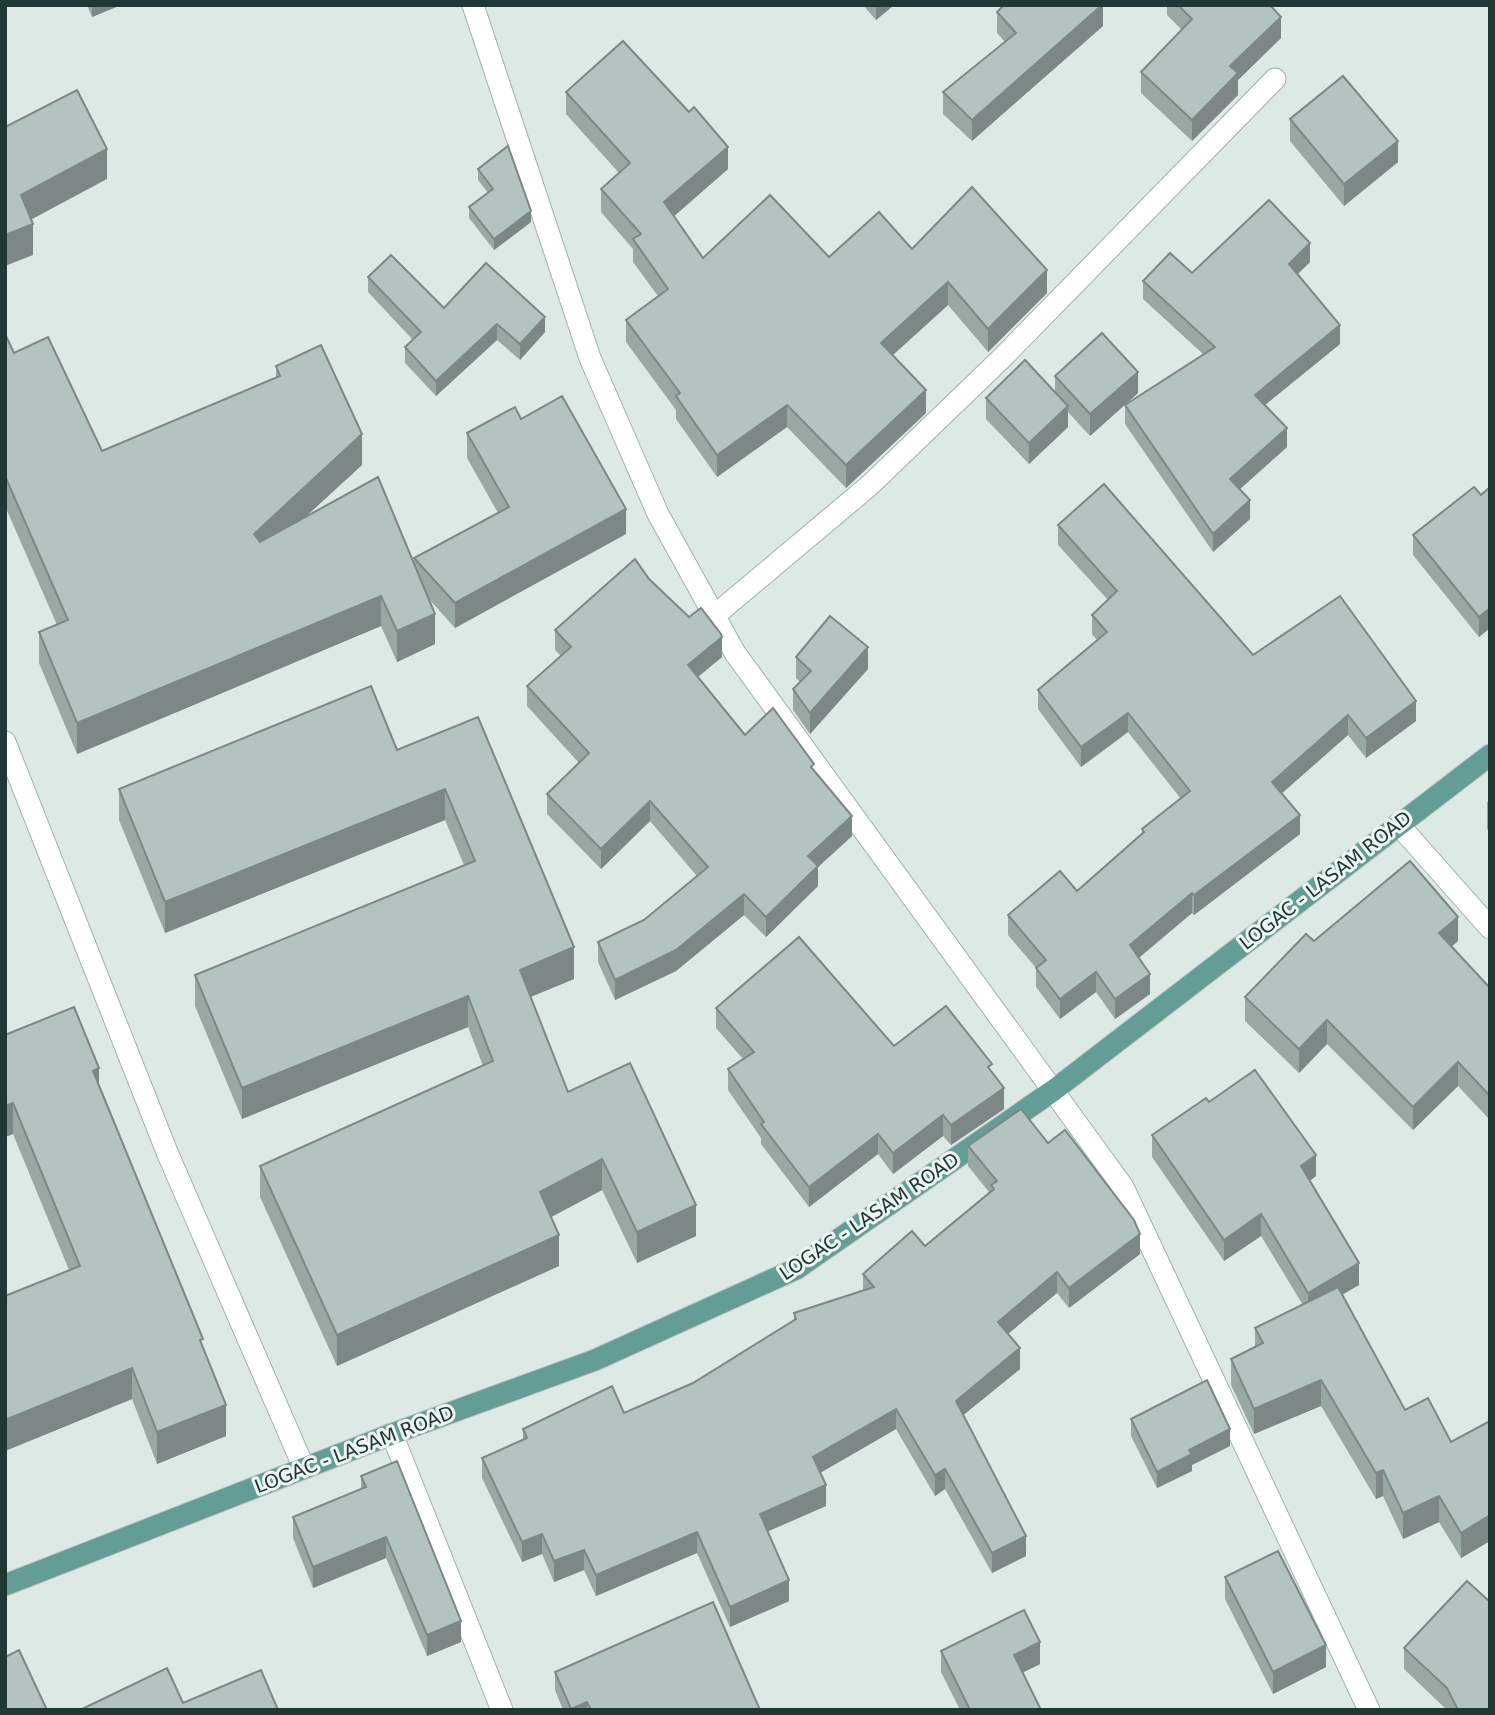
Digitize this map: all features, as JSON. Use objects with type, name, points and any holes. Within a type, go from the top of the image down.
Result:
[{"type":"main road","name":"LOGAC - LASAM ROAD","points":[[5,1585],[392,1434],[595,1360],[796,1269],[1054,1090],[1490,755]]},
{"type":"street","points":[[473,5],[590,358],[658,514],[735,653],[1123,1187],[1368,1710]]},
{"type":"street","points":[[714,616],[880,476],[1001,359],[1275,79]]},
{"type":"street","points":[[5,742],[167,1152],[304,1468]]},
{"type":"street","points":[[1398,824],[1490,928]]},
{"type":"street","points":[[392,1434],[502,1710]]},
{"type":"building","points":[[1004,5],[1102,5],[972,120],[943,92],[1016,33],[997,12]]},
{"type":"building","points":[[1178,5],[1270,5],[1281,17],[1230,66],[1238,73],[1192,120],[1141,72],[1192,19]]},
{"type":"building","points":[[623,41],[689,112],[694,107],[728,147],[664,202],[703,258],[770,195],[829,257],[879,212],[912,249],[972,187],[1047,270],[988,329],[948,282],[881,343],[926,390],[846,465],[787,405],[717,455],[676,396],[680,393],[626,320],[668,289],[633,239],[641,234],[601,189],[630,163],[566,92]]},
{"type":"building","points":[[1343,76],[1398,141],[1344,184],[1290,119]]},
{"type":"building","points":[[77,90],[107,149],[21,195],[33,224],[5,235],[5,127]]},
{"type":"building","points":[[508,146],[531,211],[494,239],[469,207],[493,189],[478,169]]},
{"type":"building","points":[[1269,200],[1310,243],[1289,264],[1340,325],[1255,395],[1287,428],[1230,479],[1250,500],[1213,534],[1125,405],[1215,347],[1143,281],[1170,253],[1192,273]]},
{"type":"building","points":[[391,255],[444,308],[486,263],[545,317],[520,344],[497,324],[436,381],[405,347],[421,332],[368,277]]},
{"type":"building","points":[[1102,333],[1138,372],[1090,414],[1055,376]]},
{"type":"building","points":[[5,334],[14,353],[48,337],[102,451],[280,376],[276,366],[321,345],[362,434],[254,534],[260,542],[378,477],[435,614],[397,631],[381,596],[77,723],[39,632],[68,620],[5,476]]},
{"type":"building","points":[[1025,360],[1068,406],[1029,443],[986,398]]},
{"type":"building","points":[[562,396],[626,509],[455,603],[414,558],[509,507],[467,433],[515,407],[521,419]]},
{"type":"building","points":[[1104,484],[1253,655],[1340,596],[1416,701],[1366,738],[1348,715],[1272,782],[1300,815],[1194,895],[1192,893],[1130,945],[1150,974],[1115,999],[1096,972],[1060,999],[1036,968],[1046,960],[1008,915],[1060,871],[1077,891],[1144,832],[1142,829],[1190,791],[1128,713],[1081,747],[1038,690],[1107,632],[1092,615],[1117,591],[1058,525]]},
{"type":"building","points":[[1474,487],[1481,495],[1490,487],[1490,608],[1479,617],[1413,535]]},
{"type":"building","points":[[635,559],[649,579],[689,617],[701,608],[721,634],[722,637],[688,665],[745,735],[773,708],[814,764],[811,767],[852,816],[808,856],[818,866],[766,917],[744,894],[676,950],[615,980],[598,942],[644,920],[708,867],[650,801],[601,849],[547,794],[589,753],[527,686],[571,647],[555,630]]},
{"type":"building","points":[[830,616],[868,647],[810,713],[793,689],[811,671],[796,657]]},
{"type":"building","points":[[371,686],[397,750],[478,717],[574,947],[520,970],[568,1092],[630,1063],[696,1205],[637,1232],[602,1159],[540,1192],[559,1235],[337,1335],[260,1166],[493,1061],[468,996],[242,1088],[195,975],[475,861],[445,789],[165,902],[119,789]]},
{"type":"building","points":[[1410,861],[1458,917],[1439,933],[1490,988],[1490,1096],[1458,1062],[1413,1107],[1327,1020],[1299,1049],[1245,997],[1306,934],[1314,941]]},
{"type":"building","points":[[799,937],[894,1046],[946,1006],[992,1064],[988,1067],[1004,1088],[951,1125],[943,1115],[893,1153],[878,1134],[809,1187],[761,1124],[764,1122],[728,1069],[754,1052],[716,1008]]},
{"type":"building","points":[[74,1007],[99,1068],[93,1071],[203,1339],[200,1340],[226,1405],[157,1432],[132,1368],[5,1420],[5,1296],[80,1266],[13,1103],[5,1106],[5,1035]]},
{"type":"building","points":[[1255,1070],[1316,1155],[1301,1166],[1359,1263],[1308,1293],[1261,1214],[1224,1240],[1152,1135],[1206,1098],[1209,1102]]},
{"type":"building","points":[[1021,1109],[1048,1143],[1065,1130],[1134,1220],[1140,1234],[1069,1288],[1057,1272],[998,1322],[1020,1348],[956,1401],[1026,1536],[992,1553],[945,1469],[935,1475],[896,1409],[813,1457],[826,1485],[760,1514],[789,1580],[730,1607],[697,1532],[596,1575],[584,1550],[554,1561],[542,1534],[522,1542],[482,1458],[527,1438],[523,1429],[612,1386],[624,1413],[693,1383],[796,1319],[794,1313],[874,1287],[863,1274],[912,1231],[925,1246],[994,1189],[991,1185],[997,1181],[968,1146]]},
{"type":"building","points":[[1338,1287],[1405,1410],[1428,1398],[1451,1442],[1490,1421],[1490,1515],[1461,1533],[1439,1496],[1403,1513],[1383,1470],[1376,1473],[1321,1380],[1254,1409],[1231,1359],[1263,1343],[1255,1328]]},
{"type":"building","points":[[1207,1380],[1230,1429],[1189,1450],[1192,1454],[1157,1472],[1131,1419]]},
{"type":"building","points":[[397,1461],[461,1621],[427,1635],[386,1537],[313,1567],[293,1517],[366,1487],[361,1476]]},
{"type":"building","points":[[1278,1551],[1326,1645],[1273,1672],[1225,1577]]},
{"type":"building","points":[[1467,1581],[1490,1602],[1490,1710],[1458,1710],[1447,1688],[1404,1648]]},
{"type":"building","points":[[713,1602],[760,1710],[591,1710],[587,1702],[571,1709],[555,1672]]},
{"type":"building","points":[[1024,1610],[1040,1642],[1014,1655],[1041,1710],[970,1710],[941,1651]]},
{"type":"building","points":[[19,1650],[47,1710],[5,1710],[5,1657]]},
{"type":"building","points":[[167,1668],[183,1703],[261,1670],[278,1710],[80,1710]]}]
